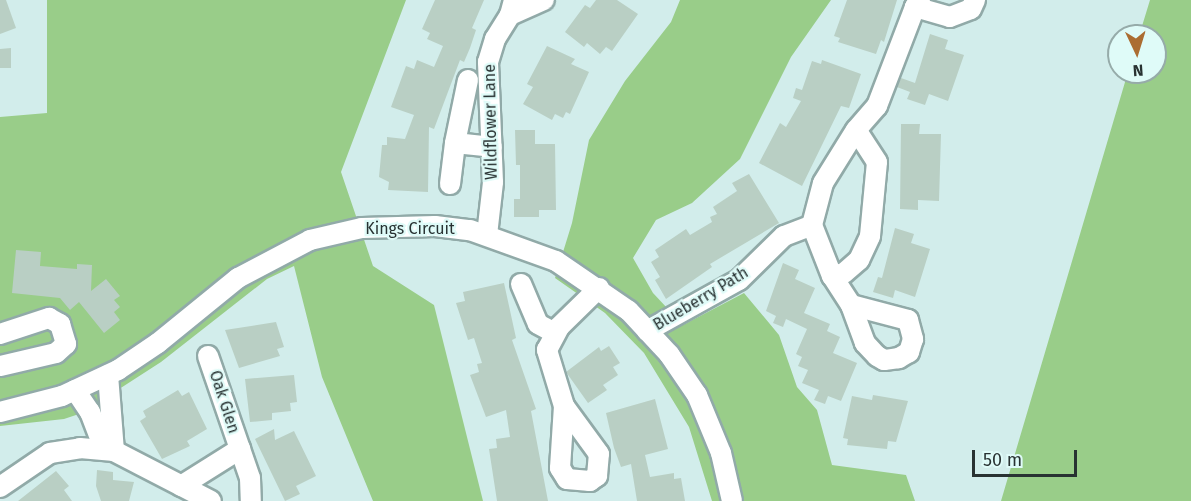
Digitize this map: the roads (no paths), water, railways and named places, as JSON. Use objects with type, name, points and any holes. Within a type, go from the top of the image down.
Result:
[{"type":"street","name":"Wildflower Lane","points":[[487,235],[492,147],[488,62],[495,39],[512,7],[544,0]]},
{"type":"street","points":[[851,305],[832,276],[812,225],[823,183],[856,130],[877,106],[917,4],[935,16],[961,16],[971,9],[975,0]]},
{"type":"street","points":[[450,184],[455,143],[468,80]]},
{"type":"street","points":[[832,276],[844,273],[859,260],[870,236],[878,162],[856,130]]},
{"type":"street","points":[[455,143],[492,147]]},
{"type":"street","name":"Blueberry Path","points":[[647,331],[738,280],[784,236],[812,225]]},
{"type":"street","name":"Kings Circuit","points":[[0,412],[75,390],[108,375],[158,344],[238,278],[310,240],[338,231],[397,226],[435,226],[487,235],[556,261],[599,288],[647,331],[697,395],[721,453],[732,501]]},
{"type":"street","points":[[521,284],[538,324],[555,333]]},
{"type":"street","points":[[564,406],[547,350],[555,333],[599,288]]},
{"type":"street","points":[[0,334],[49,318],[60,324],[66,344],[56,353],[0,366]]},
{"type":"street","name":"Oak Glen","points":[[208,356],[250,478],[251,501]]},
{"type":"street","points":[[108,375],[109,450]]},
{"type":"street","points":[[75,390],[90,411],[109,450]]},
{"type":"street","points":[[0,487],[50,453],[80,448],[109,450],[211,501]]},
{"type":"street","name":"Oak Glen","points":[[182,486],[240,449]]}]
